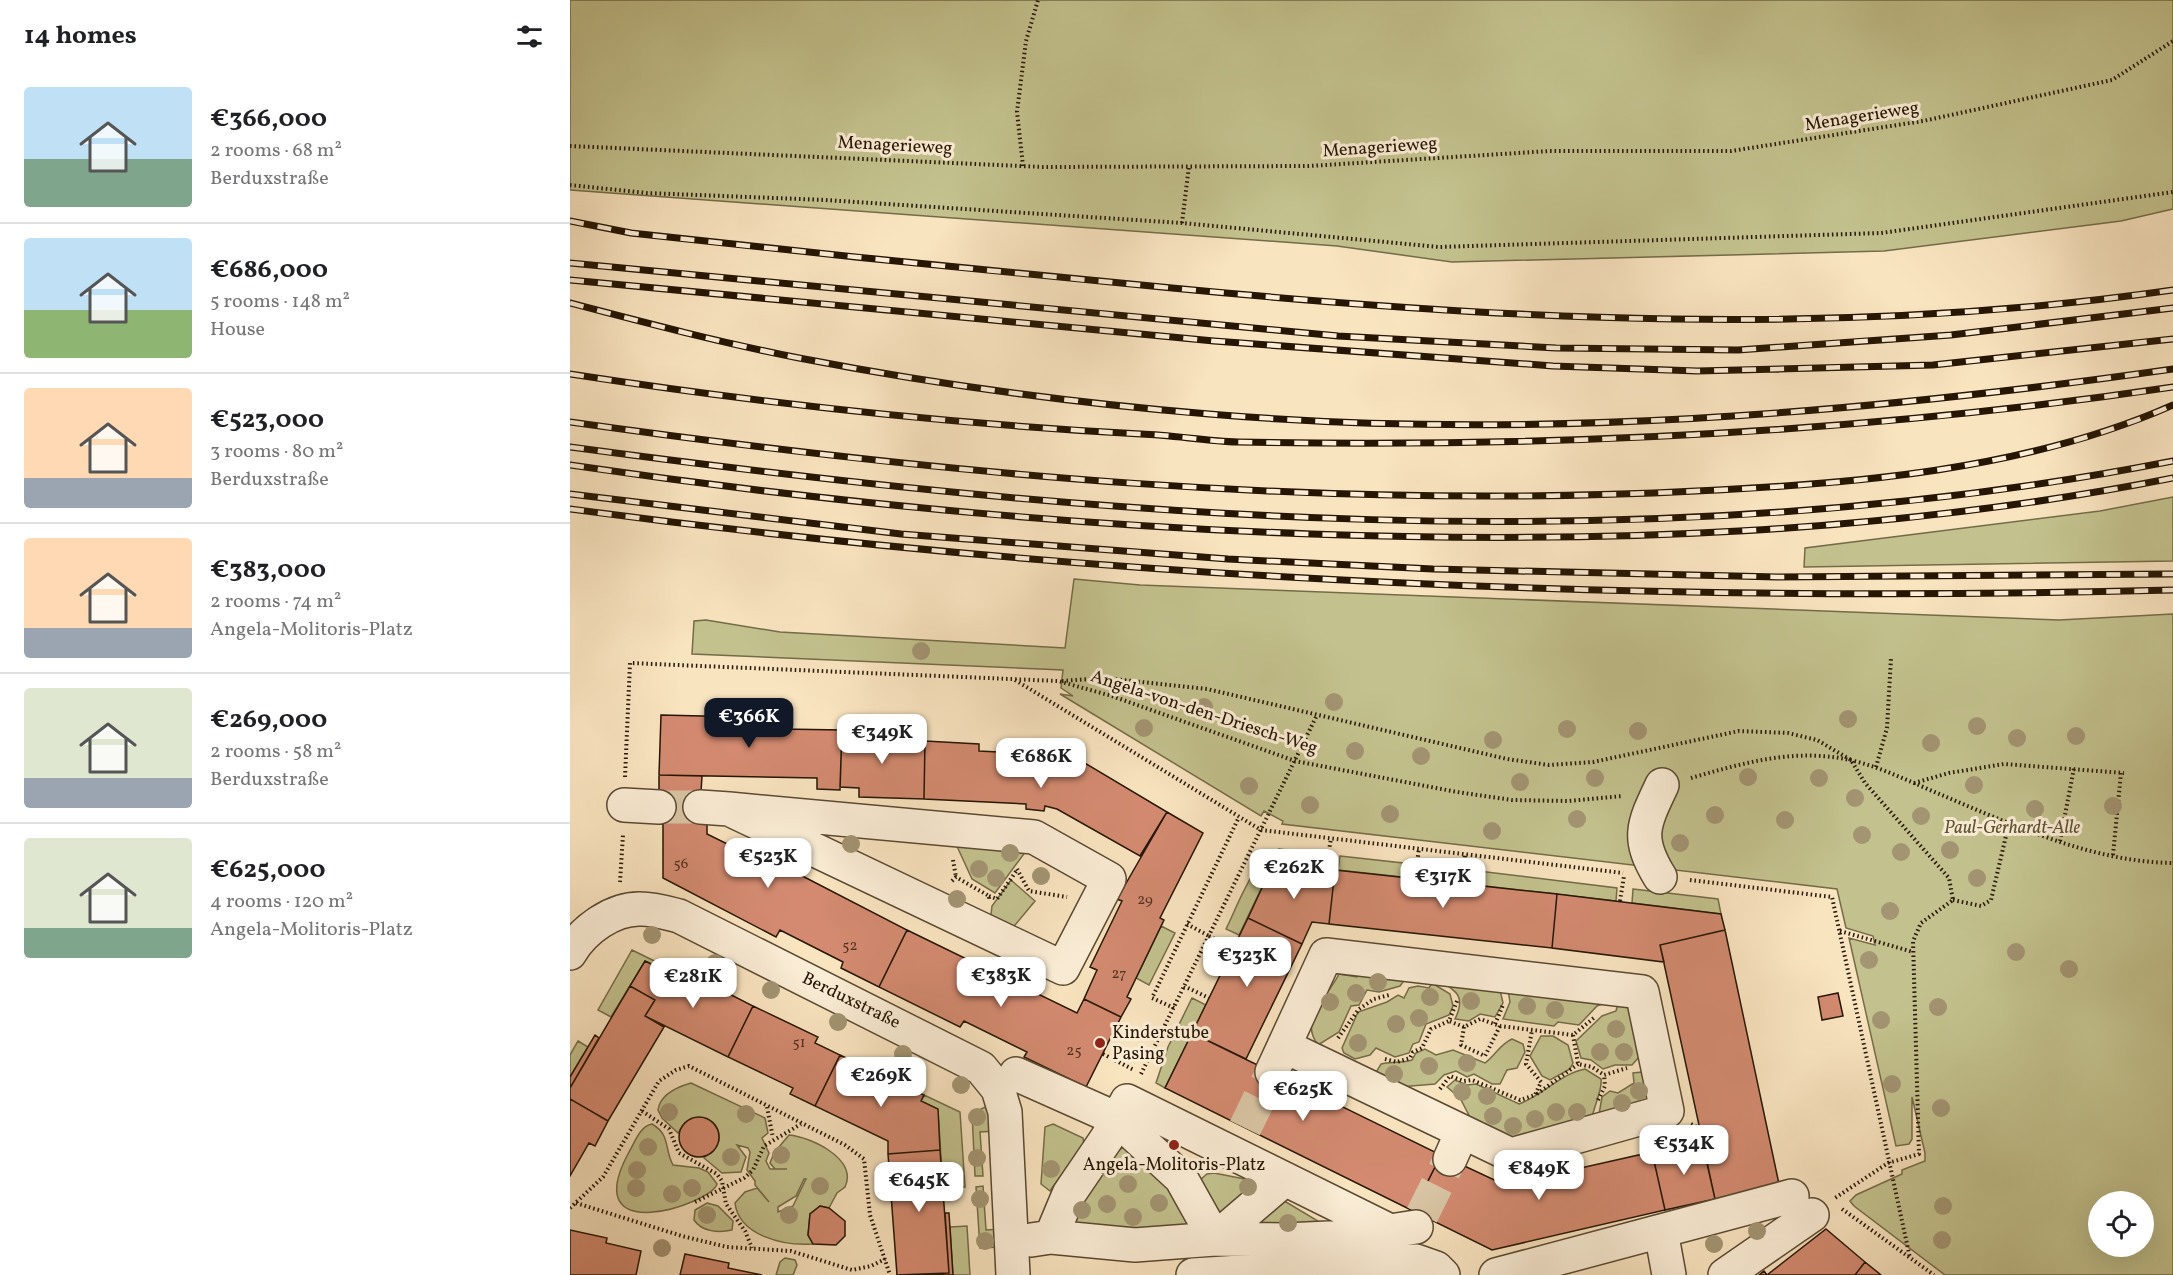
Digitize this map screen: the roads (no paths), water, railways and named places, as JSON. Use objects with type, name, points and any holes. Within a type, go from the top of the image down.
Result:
[{"type":"street","points":[[1660,877],[1646,854],[1644,829],[1662,785]]},
{"type":"street","points":[[624,805],[659,807]]},
{"type":"street","points":[[715,808],[1034,837],[1109,879],[1097,903],[1063,968],[715,808]]},
{"type":"street","name":"Berduxstraße","points":[[570,953],[576,942],[605,918],[639,908],[679,916],[981,1068],[998,1089],[1005,1112],[1031,1253]]},
{"type":"street","points":[[1326,955],[1642,992],[1667,1112],[1510,1155],[1456,1145],[1423,1112],[1319,1063],[1278,1059],[1326,955]]},
{"type":"street","points":[[976,1041],[995,1053],[1010,1071],[1022,1106],[1031,1253]]},
{"type":"street","points":[[1010,1071],[1131,1094],[1285,1179],[1412,1223],[1351,1237],[1285,1240],[1215,1239],[1031,1253]]},
{"type":"street","points":[[1031,1253],[1131,1094]]},
{"type":"street","points":[[1131,1094],[1215,1239]]},
{"type":"street","points":[[1215,1239],[1285,1179]]},
{"type":"street","points":[[1496,1275],[1550,1268],[1661,1231],[1731,1212],[1802,1205],[1732,1270]]},
{"type":"street","points":[[1731,1212],[1732,1270]]},
{"type":"street","points":[[1661,1231],[1669,1275]]},
{"type":"street","points":[[1193,1275],[1416,1261],[1436,1269],[1443,1275]]},
{"type":"tunnel","points":[[659,807],[700,807]]},
{"type":"tunnel","points":[[1245,1128],[1272,1072]]},
{"type":"tunnel","points":[[1422,1215],[1450,1159]]},
{"type":"railway","points":[[570,221],[631,233],[1104,282],[1422,309],[1547,315],[1673,319],[1798,319],[1923,314],[2048,305],[2173,290]]},
{"type":"railway","points":[[570,263],[1338,336],[1556,348],[1738,350],[1951,335],[2173,308]]},
{"type":"railway","points":[[570,280],[1214,341],[1553,366],[1697,371],[1933,365],[2173,339]]},
{"type":"railway","points":[[570,303],[770,352],[952,384],[1158,410],[1329,422],[1450,425],[1692,418],[1934,399],[2173,369]]},
{"type":"railway","points":[[570,374],[783,403],[926,418],[1226,441],[1355,443],[1589,439],[1824,426],[2057,403],[2173,387]]},
{"type":"railway","points":[[570,422],[850,457],[991,472],[1132,483],[1414,496],[1555,496],[1817,484],[1939,470],[2059,445],[2117,427],[2173,405]]},
{"type":"railway","points":[[570,447],[970,494],[1171,510],[1372,520],[1573,521],[1773,513],[1973,493],[2173,461]]},
{"type":"railway","points":[[570,465],[754,490],[1032,518],[1218,530],[1419,537],[1636,535],[1744,531],[1852,523],[1959,512],[2067,497],[2173,478]]},
{"type":"railway","points":[[570,494],[901,534],[1228,559],[1433,569],[1777,577],[2173,574]]},
{"type":"railway","points":[[570,509],[969,554],[1169,570],[1370,581],[1570,589],[1771,593],[2173,590]]},
{"type":"place","name":"Kinderstube Pasing","points":[[1100,1043]]},
{"type":"place","name":"Angela-Molitoris-Platz","points":[[1174,1145]]},
{"type":"park label","name":"Paul-Gerhardt-Alle","points":[[2012,828]]}]
